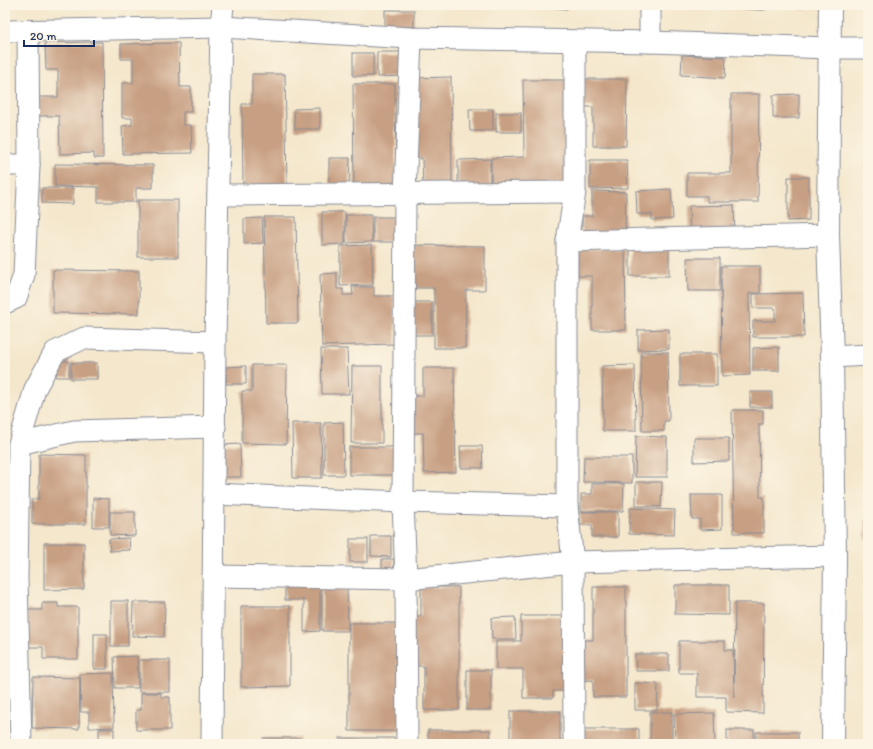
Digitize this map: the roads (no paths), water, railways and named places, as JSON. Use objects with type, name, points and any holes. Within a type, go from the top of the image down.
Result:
[{"type":"street","points":[[212,744],[215,342],[221,27],[223,5]]},
{"type":"street","points":[[650,5],[650,42]]},
{"type":"street","points":[[830,5],[828,235],[832,357],[834,744]]},
{"type":"street","points":[[5,31],[221,27],[411,38],[650,42],[868,48]]},
{"type":"street","points":[[5,303],[16,298],[24,274],[29,165],[28,31]]},
{"type":"street","points":[[407,744],[406,579],[403,502],[405,194],[411,38]]},
{"type":"street","points":[[574,744],[574,562],[567,506],[566,241],[575,192],[575,41]]},
{"type":"street","points":[[5,165],[29,165]]},
{"type":"street","points":[[218,195],[575,192]]},
{"type":"street","points":[[566,241],[828,235]]},
{"type":"street","points":[[21,744],[11,578],[19,444],[35,390],[55,352],[84,338],[215,342]]},
{"type":"street","points":[[832,357],[868,355]]},
{"type":"street","points":[[19,444],[74,431],[215,427]]},
{"type":"street","points":[[214,494],[403,502],[567,506]]},
{"type":"street","points":[[213,576],[406,579],[574,562],[834,556]]}]
